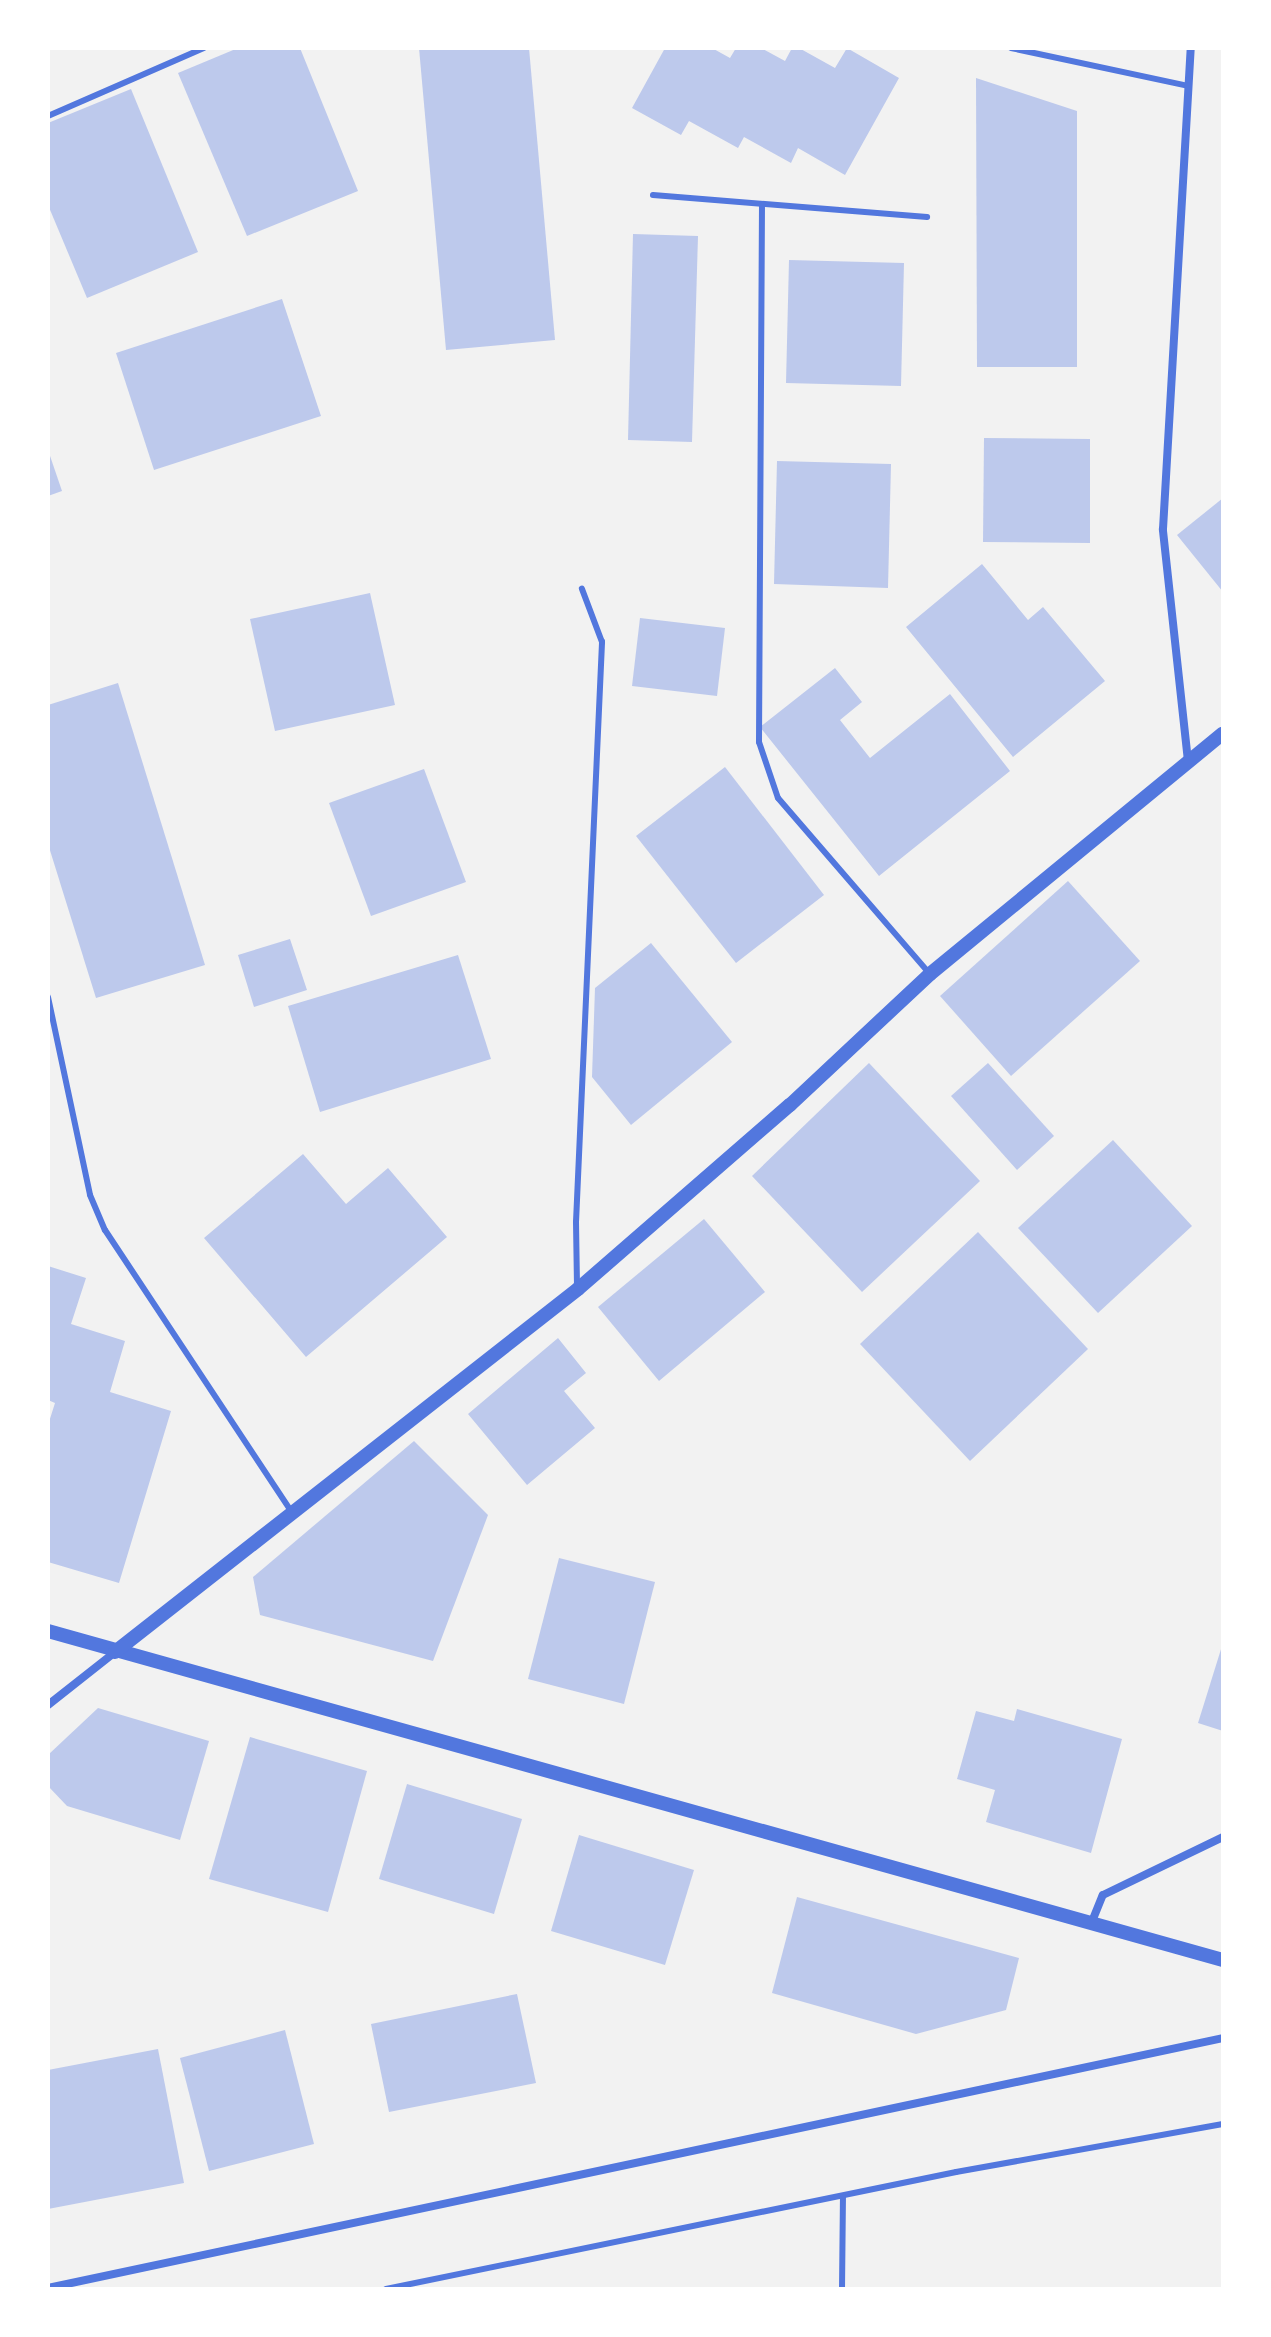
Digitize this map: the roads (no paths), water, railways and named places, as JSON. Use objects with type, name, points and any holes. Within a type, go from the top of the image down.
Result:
[{"type":"street","points":[[1188,761],[1163,529],[1191,48]]},
{"type":"street","points":[[48,1705],[294,1516],[578,1289],[790,1105],[930,974],[1223,733]]},
{"type":"street","points":[[48,1631],[1223,1960]]},
{"type":"street","points":[[1091,1924],[1103,1895],[1223,1837]]},
{"type":"street","points":[[48,2288],[1223,2038]]},
{"type":"lane","points":[[48,116],[204,48]]},
{"type":"lane","points":[[1011,48],[1188,86]]},
{"type":"lane","points":[[653,195],[927,217]]},
{"type":"lane","points":[[762,204],[759,742],[778,798],[930,974]]},
{"type":"lane","points":[[578,1289],[576,1222],[602,642],[582,589]]},
{"type":"lane","points":[[48,997],[90,1195],[105,1230],[294,1516]]},
{"type":"lane","points":[[386,2289],[1223,2124]]},
{"type":"lane","points":[[842,2289],[843,2197]]}]
